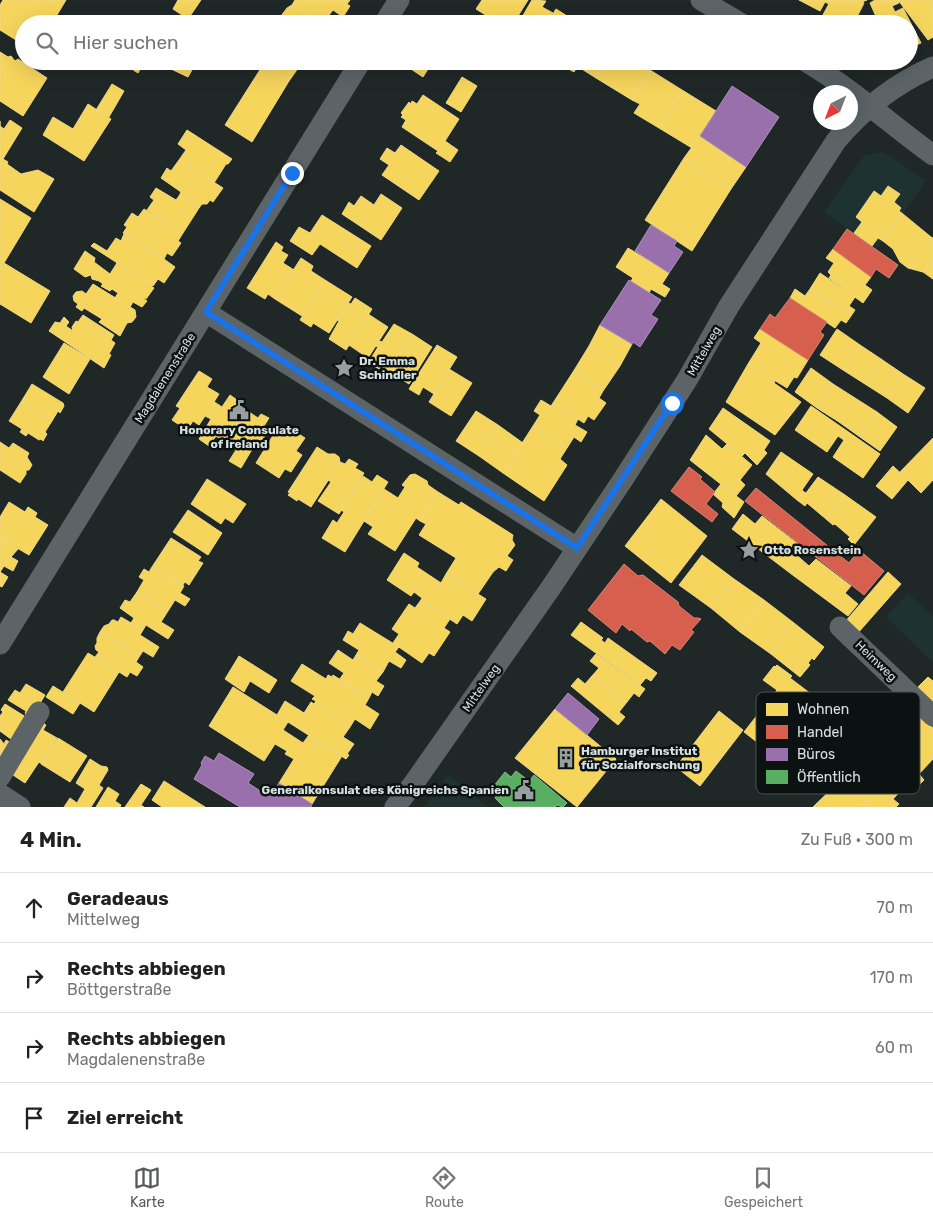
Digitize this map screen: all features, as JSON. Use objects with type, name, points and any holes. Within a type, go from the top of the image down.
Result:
[{"type":"street","points":[[390,15],[399,0]]},
{"type":"street","points":[[702,0],[727,15]]},
{"type":"street","name":"Mittelweg","points":[[395,807],[431,759],[577,548],[687,380],[729,306],[836,141],[852,122],[888,91],[916,74],[933,67]]},
{"type":"street","name":"Magdalenenstraße","points":[[0,644],[355,70]]},
{"type":"street","points":[[820,70],[933,155]]},
{"type":"street","points":[[206,312],[577,548]]},
{"type":"street","name":"Heimweg","points":[[840,627],[908,692]]},
{"type":"street","name":"Heimweg","points":[[920,704],[933,716]]},
{"type":"street","points":[[0,777],[39,712]]},
{"type":"street","points":[[0,794],[20,807]]},
{"type":"shaded area","points":[[882,152],[926,181],[877,249],[824,212],[864,156]]},
{"type":"shaded area","points":[[908,593],[933,617],[933,662],[886,617]]},
{"type":"shaded area","points":[[448,775],[488,807],[424,807]]},
{"type":"building: Wohnen","points":[[3,0],[66,0],[57,15],[15,15],[15,39],[0,30],[0,5]]},
{"type":"building: Wohnen","points":[[178,0],[201,0],[191,15],[182,15],[173,9]]},
{"type":"building: Wohnen","points":[[295,0],[350,0],[347,4],[350,6],[344,15],[340,15],[333,10],[329,15],[308,15],[292,5]]},
{"type":"building: Wohnen","points":[[482,0],[528,0],[519,15],[486,15],[476,9]]},
{"type":"building: Wohnen","points":[[532,0],[546,1],[542,7],[553,13],[552,15],[523,15]]},
{"type":"building: Wohnen","points":[[799,0],[831,0],[829,4],[825,2],[820,11]]},
{"type":"building: Wohnen","points":[[831,0],[867,0],[862,2],[864,3],[858,15],[823,15]]},
{"type":"building: Wohnen","points":[[875,0],[898,0],[899,3],[892,6],[895,12],[903,8],[907,15],[875,15],[870,3]]},
{"type":"building: Wohnen","points":[[898,0],[933,0],[933,37],[928,40],[918,27],[918,15],[909,15]]},
{"type":"building: Wohnen","points":[[292,5],[308,15],[282,15]]},
{"type":"building: Wohnen","points":[[556,9],[566,15],[552,15]]},
{"type":"building: Wohnen","points":[[0,52],[8,57],[11,56],[15,61],[15,70],[35,70],[47,78],[23,116],[0,101]]},
{"type":"building: Wohnen","points":[[173,70],[192,70],[188,77]]},
{"type":"building: Wohnen","points":[[260,70],[271,70],[289,81],[252,142],[225,125]]},
{"type":"building: Wohnen","points":[[271,70],[297,70],[289,81]]},
{"type":"building: Wohnen","points":[[412,70],[427,70],[423,77]]},
{"type":"building: Wohnen","points":[[583,70],[601,70],[596,78]]},
{"type":"building: Wohnen","points":[[601,70],[650,70],[632,100],[596,78]]},
{"type":"building: Wohnen","points":[[650,70],[682,90],[659,128],[634,113],[640,104],[632,100]]},
{"type":"building: Wohnen","points":[[462,77],[477,86],[461,112],[446,103]]},
{"type":"building: Wohnen","points":[[112,84],[124,91],[109,117],[96,110]]},
{"type":"building: Wohnen","points":[[682,90],[716,111],[692,148],[659,128]]},
{"type":"building: Wohnen","points":[[423,95],[459,119],[445,141],[458,150],[450,162],[436,153],[438,151],[402,127],[406,120],[401,117],[403,115],[401,113],[409,102],[411,104],[412,101],[417,104]]},
{"type":"building: Wohnen","points":[[88,104],[111,119],[84,161],[43,135],[53,117],[73,129]]},
{"type":"building: Wohnen","points":[[10,120],[22,128],[3,159],[8,162],[7,164],[21,174],[38,170],[54,179],[34,212],[0,190],[0,126],[4,129]]},
{"type":"building: Wohnen","points":[[187,130],[232,159],[226,164],[214,183],[179,160],[186,150],[178,144]]},
{"type":"building: Wohnen","points":[[700,136],[746,167],[731,189],[684,158]]},
{"type":"building: Wohnen","points":[[401,145],[439,171],[419,200],[382,175],[389,165],[380,159],[387,148],[395,153]]},
{"type":"building: Wohnen","points":[[684,158],[731,189],[692,251],[645,220]]},
{"type":"building: Wohnen","points":[[179,160],[223,188],[213,202],[210,200],[199,208],[179,196],[181,192],[161,178],[167,168],[171,171]]},
{"type":"building: Wohnen","points":[[888,186],[900,194],[894,202],[901,208],[899,211],[903,214],[883,241],[878,238],[872,246],[854,233],[862,222],[856,217],[874,191],[881,196]]},
{"type":"building: Wohnen","points":[[156,188],[176,200],[179,196],[199,208],[183,233],[147,210],[154,200],[150,197]]},
{"type":"building: Wohnen","points":[[381,194],[402,208],[381,240],[342,214],[349,202],[354,206],[361,196],[374,205]]},
{"type":"building: Wohnen","points":[[0,199],[31,218],[4,263],[50,291],[31,323],[0,304]]},
{"type":"building: Wohnen","points":[[144,209],[183,233],[178,241],[181,243],[172,256],[167,253],[164,259],[123,233],[127,227],[124,225],[132,213],[138,217]]},
{"type":"building: Wohnen","points":[[903,214],[931,237],[908,268],[900,262],[893,249],[883,241]]},
{"type":"building: Wohnen","points":[[322,215],[371,246],[357,268],[320,244],[312,255],[290,241],[299,227],[310,233]]},
{"type":"building: Wohnen","points":[[124,234],[175,267],[164,283],[158,279],[153,286],[91,246],[94,243],[107,251],[116,238],[121,241]]},
{"type":"building: Wohnen","points":[[931,237],[933,238],[933,259],[923,272],[908,268]]},
{"type":"building: Wohnen","points":[[276,242],[283,247],[281,251],[288,255],[283,263],[294,270],[275,299],[268,294],[265,299],[247,288]]},
{"type":"building: Wohnen","points":[[628,248],[669,273],[662,284],[670,289],[665,297],[651,289],[649,293],[631,281],[633,278],[616,267]]},
{"type":"building: Wohnen","points":[[833,249],[871,277],[865,285],[872,290],[863,303],[829,278],[831,275],[828,272],[834,263],[826,258]]},
{"type":"building: Wohnen","points":[[85,251],[95,258],[94,262],[110,274],[117,263],[152,285],[154,288],[146,299],[145,297],[144,299],[147,301],[142,307],[133,302],[130,307],[115,298],[118,293],[101,286],[103,284],[92,279],[91,275],[85,277],[74,269]]},
{"type":"building: Wohnen","points":[[301,258],[313,266],[311,271],[325,280],[302,316],[275,299]]},
{"type":"building: Wohnen","points":[[933,259],[933,279],[923,272]]},
{"type":"building: Wohnen","points":[[820,273],[855,297],[849,306],[855,310],[851,316],[810,289]]},
{"type":"building: Wohnen","points":[[325,280],[352,297],[329,333],[313,323],[311,327],[300,320]]},
{"type":"building: Wohnen","points":[[93,284],[135,310],[136,317],[132,322],[127,323],[120,336],[99,322],[102,319],[84,308],[82,311],[76,307],[78,304],[74,301],[73,296],[76,292],[82,291],[86,294]]},
{"type":"building: Wohnen","points":[[795,289],[805,296],[810,289],[851,316],[846,323],[841,320],[835,328],[790,298]]},
{"type":"building: Wohnen","points":[[355,298],[372,309],[346,350],[329,339],[339,321],[337,320],[348,303],[351,304]]},
{"type":"building: Wohnen","points":[[368,314],[388,327],[368,358],[349,345]]},
{"type":"building: Wohnen","points":[[83,315],[114,335],[111,340],[115,343],[104,368],[49,331],[55,322],[60,323],[64,317],[69,322],[66,326],[73,331],[72,327]]},
{"type":"building: Wohnen","points":[[394,324],[412,334],[389,371],[381,366],[379,369],[368,363],[378,347],[376,346],[379,341],[382,342]]},
{"type":"building: Wohnen","points":[[600,325],[632,344],[620,366],[589,346]]},
{"type":"building: Wohnen","points":[[760,329],[808,360],[797,378],[794,377],[787,388],[748,364],[761,343],[754,338]]},
{"type":"building: Wohnen","points":[[837,329],[860,345],[843,370],[820,355]]},
{"type":"building: Wohnen","points":[[412,334],[432,347],[409,384],[389,371]]},
{"type":"building: Wohnen","points":[[64,343],[90,359],[69,394],[43,377]]},
{"type":"building: Wohnen","points":[[437,345],[457,357],[434,394],[423,387],[419,395],[409,389]]},
{"type":"building: Wohnen","points":[[860,345],[881,359],[865,384],[843,370]]},
{"type":"building: Wohnen","points":[[589,346],[620,366],[603,391],[573,372]]},
{"type":"building: Wohnen","points":[[881,359],[903,374],[887,398],[865,384]]},
{"type":"building: Wohnen","points":[[748,364],[775,381],[774,383],[801,402],[775,435],[726,402]]},
{"type":"building: Wohnen","points":[[811,368],[833,384],[817,408],[795,392]]},
{"type":"building: Wohnen","points":[[449,369],[472,383],[451,416],[429,402]]},
{"type":"building: Wohnen","points":[[199,371],[212,379],[207,387],[219,394],[214,402],[216,403],[207,417],[205,416],[199,425],[193,421],[187,430],[172,420],[180,408],[176,406]]},
{"type":"building: Wohnen","points":[[573,372],[603,391],[599,398],[606,403],[594,420],[588,416],[584,423],[553,403]]},
{"type":"building: Wohnen","points":[[903,374],[925,388],[908,413],[887,398]]},
{"type":"building: Wohnen","points":[[32,384],[63,403],[64,406],[60,413],[58,411],[52,421],[21,402]]},
{"type":"building: Wohnen","points":[[833,384],[855,398],[839,422],[817,408]]},
{"type":"building: Wohnen","points":[[230,395],[237,400],[235,403],[246,410],[226,443],[216,436],[209,446],[199,439],[211,419],[207,417],[216,403],[222,407]]},
{"type":"building: Wohnen","points":[[855,398],[877,412],[860,437],[839,422]]},
{"type":"building: Wohnen","points":[[541,400],[551,406],[553,403],[578,419],[575,425],[587,432],[581,442],[574,437],[567,448],[533,426],[540,415],[534,411]]},
{"type":"building: Wohnen","points":[[21,402],[52,421],[45,432],[47,434],[43,441],[28,433],[26,436],[20,432],[22,429],[9,421]]},
{"type":"building: Wohnen","points":[[811,406],[847,431],[841,438],[838,436],[827,452],[795,430]]},
{"type":"building: Wohnen","points":[[723,408],[770,441],[764,450],[767,453],[757,465],[745,453],[742,456],[709,429]]},
{"type":"building: Wohnen","points":[[246,410],[258,418],[261,414],[269,418],[261,431],[266,434],[258,448],[254,446],[241,468],[229,461],[236,450],[226,443]]},
{"type":"building: Wohnen","points":[[476,411],[498,425],[479,456],[456,441]]},
{"type":"building: Wohnen","points":[[877,412],[897,427],[880,451],[860,437]]},
{"type":"building: Wohnen","points":[[498,425],[523,443],[503,473],[479,456]]},
{"type":"building: Wohnen","points":[[533,426],[567,448],[560,459],[567,465],[544,501],[503,473]]},
{"type":"building: Wohnen","points":[[277,429],[290,437],[294,431],[305,438],[296,451],[302,455],[291,472],[285,469],[279,478],[256,463]]},
{"type":"building: Wohnen","points":[[847,431],[880,454],[863,478],[833,457],[844,440],[841,438]]},
{"type":"building: Wohnen","points":[[706,435],[722,449],[727,444],[752,465],[740,480],[745,485],[736,496],[690,460]]},
{"type":"building: Wohnen","points":[[933,438],[933,480],[921,493],[900,472]]},
{"type":"building: Wohnen","points":[[0,442],[9,448],[13,443],[29,453],[27,457],[32,465],[29,470],[26,470],[26,474],[20,483],[0,470]]},
{"type":"building: Wohnen","points":[[317,447],[328,454],[335,454],[339,457],[340,462],[311,507],[298,499],[297,501],[288,495],[290,493],[288,492]]},
{"type":"building: Wohnen","points":[[781,452],[813,474],[802,490],[804,492],[797,500],[766,474]]},
{"type":"building: Wohnen","points":[[349,459],[358,464],[355,468],[364,473],[339,514],[318,501],[331,482],[328,480],[340,462],[345,464]]},
{"type":"building: Wohnen","points":[[893,466],[908,480],[892,499],[876,486]]},
{"type":"building: Wohnen","points":[[415,474],[427,481],[428,485],[438,492],[420,521],[416,518],[395,551],[368,534],[373,527],[364,521],[384,489],[398,498],[405,487],[402,485],[410,475]]},
{"type":"building: Wohnen","points":[[377,475],[388,482],[345,552],[322,538],[333,520],[337,523],[344,512],[341,510],[363,476],[372,482]]},
{"type":"building: Wohnen","points":[[818,477],[845,495],[826,519],[807,503],[805,506],[797,500],[804,492],[806,493]]},
{"type":"building: Wohnen","points":[[207,479],[246,504],[233,523],[225,518],[221,524],[191,504]]},
{"type":"building: Wohnen","points":[[721,484],[744,502],[734,518],[722,507],[723,503],[713,494]]},
{"type":"building: Wohnen","points":[[438,492],[459,505],[461,502],[513,535],[512,540],[515,545],[507,556],[513,560],[506,571],[499,567],[493,572],[478,594],[446,574],[456,558],[419,535],[426,524],[420,521]]},
{"type":"building: Wohnen","points":[[845,495],[876,517],[854,545],[848,539],[850,537],[826,519]]},
{"type":"building: Wohnen","points":[[661,499],[707,536],[671,583],[625,546]]},
{"type":"building: Wohnen","points":[[9,502],[25,512],[28,507],[37,513],[35,517],[48,525],[29,555],[0,538],[0,517]]},
{"type":"building: Wohnen","points":[[188,510],[222,533],[208,555],[173,532]]},
{"type":"building: Wohnen","points":[[743,514],[755,524],[762,516],[798,544],[792,551],[801,559],[790,573],[732,529]]},
{"type":"building: Wohnen","points":[[0,538],[18,549],[11,557],[18,561],[13,571],[4,566],[2,569],[0,567]]},
{"type":"building: Wohnen","points":[[171,538],[201,557],[198,561],[203,563],[189,585],[185,582],[182,586],[152,567]]},
{"type":"building: Wohnen","points":[[404,553],[419,563],[417,567],[441,583],[446,574],[486,599],[472,621],[463,615],[457,624],[421,600],[422,598],[414,592],[411,596],[387,580]]},
{"type":"building: Wohnen","points":[[702,555],[734,579],[711,608],[679,585]]},
{"type":"building: Wohnen","points":[[801,559],[809,566],[816,559],[851,586],[845,593],[858,604],[848,616],[790,573]]},
{"type":"building: Wohnen","points":[[152,567],[184,586],[180,593],[190,599],[185,606],[175,600],[168,611],[137,592],[144,580],[139,577],[144,569],[149,572]]},
{"type":"building: Wohnen","points":[[0,572],[8,577],[2,587],[0,586]]},
{"type":"building: Wohnen","points":[[888,572],[901,584],[857,634],[844,623]]},
{"type":"building: Wohnen","points":[[734,579],[764,600],[740,632],[711,608]]},
{"type":"building: Wohnen","points":[[137,592],[168,611],[161,622],[174,630],[168,639],[146,625],[143,630],[131,623],[134,618],[120,608],[125,600],[130,602]]},
{"type":"building: Wohnen","points":[[421,600],[450,619],[444,628],[450,632],[434,656],[429,653],[422,663],[393,643],[399,634],[392,629],[409,604],[415,608]]},
{"type":"building: Wohnen","points":[[764,600],[794,623],[771,654],[740,632]]},
{"type":"building: Wohnen","points":[[121,617],[143,630],[140,635],[159,647],[153,657],[143,651],[139,657],[100,632],[112,620],[118,622]]},
{"type":"building: Wohnen","points":[[581,622],[603,638],[601,640],[605,643],[608,638],[657,673],[651,681],[646,678],[640,685],[571,635]]},
{"type":"building: Wohnen","points":[[360,623],[399,647],[395,652],[406,660],[401,668],[389,661],[383,672],[356,655],[359,650],[343,640],[348,631],[353,634]]},
{"type":"building: Wohnen","points":[[794,623],[824,647],[814,660],[812,658],[808,663],[810,665],[800,677],[771,654]]},
{"type":"building: Wohnen","points":[[100,632],[139,657],[136,662],[143,667],[137,676],[130,672],[127,677],[95,657],[99,652],[95,646]]},
{"type":"building: Wohnen","points":[[338,650],[353,660],[356,655],[383,672],[376,681],[384,686],[378,696],[372,692],[369,698],[339,680],[344,673],[329,663]]},
{"type":"building: Wohnen","points":[[88,653],[119,672],[94,712],[63,692]]},
{"type":"building: Wohnen","points":[[596,654],[645,689],[639,697],[634,693],[627,702],[592,676],[599,668],[590,661]]},
{"type":"building: Wohnen","points":[[239,656],[277,680],[269,693],[250,681],[244,692],[225,679]]},
{"type":"building: Wohnen","points":[[302,664],[326,679],[328,675],[332,677],[333,675],[369,698],[365,705],[379,714],[370,729],[355,719],[350,727],[314,704],[316,701],[312,699],[315,696],[291,681]]},
{"type":"building: Wohnen","points":[[777,665],[792,676],[790,678],[808,692],[775,692],[777,690],[763,680]]},
{"type":"building: Wohnen","points":[[592,676],[627,702],[619,712],[625,717],[618,725],[571,686],[578,678],[585,684]]},
{"type":"building: Wohnen","points":[[928,677],[933,681],[933,709],[920,697],[920,692],[914,691]]},
{"type":"building: Wohnen","points":[[26,684],[45,695],[31,718],[25,714],[26,711],[8,700],[15,690],[20,693]]},
{"type":"building: Wohnen","points":[[53,686],[80,703],[73,714],[46,697]]},
{"type":"building: Wohnen","points":[[233,687],[288,722],[283,730],[303,743],[309,735],[342,756],[312,804],[279,783],[294,759],[285,754],[287,751],[275,744],[264,761],[209,726]]},
{"type":"building: Wohnen","points":[[285,701],[304,713],[311,702],[350,727],[343,737],[354,744],[346,759],[277,715]]},
{"type":"building: Wohnen","points":[[5,704],[29,719],[15,742],[0,731],[0,716],[3,712],[1,710]]},
{"type":"building: Wohnen","name":"Hamburger Institut für Sozialforschung","points":[[555,709],[616,759],[577,807],[515,758]]},
{"type":"building: Wohnen","points":[[719,711],[743,730],[700,786],[676,767]]},
{"type":"building: Wohnen","points":[[920,716],[933,728],[933,759],[920,773]]},
{"type":"building: Wohnen","points":[[756,717],[756,741],[744,732]]},
{"type":"building: Wohnen","points":[[38,720],[46,725],[43,730],[57,738],[42,764],[39,762],[25,783],[7,771]]},
{"type":"building: Wohnen","points":[[58,738],[87,756],[70,782],[41,764]]},
{"type":"building: Wohnen","points":[[0,739],[4,744],[6,740],[16,746],[0,766]]},
{"type":"building: Wohnen","points":[[90,759],[101,766],[107,767],[108,770],[99,785],[103,788],[91,807],[64,807],[70,798],[77,803],[85,789],[76,783]]},
{"type":"building: Wohnen","points":[[920,775],[924,780],[920,784]]},
{"type":"building: Wohnen","points":[[164,781],[205,807],[162,807],[152,800]]},
{"type":"building: Wohnen","points":[[141,784],[151,790],[141,805],[144,807],[125,807]]},
{"type":"building: Wohnen","points":[[108,787],[119,794],[115,801],[121,805],[120,807],[96,807]]},
{"type":"building: Wohnen","points":[[826,794],[858,794],[871,807],[813,807]]},
{"type":"building: Wohnen","points":[[858,794],[898,794],[893,799],[899,804],[896,807],[871,807]]},
{"type":"building: Handel","points":[[847,229],[898,265],[889,278],[876,269],[871,277],[833,249]]},
{"type":"building: Handel","points":[[790,298],[827,322],[820,332],[824,335],[808,360],[760,329],[770,314],[775,318]]},
{"type":"building: Handel","points":[[689,467],[702,477],[700,479],[715,492],[706,504],[718,514],[712,522],[671,491]]},
{"type":"building: Handel","points":[[756,488],[849,563],[859,550],[884,571],[864,595],[745,501]]},
{"type":"building: Handel","points":[[624,564],[638,576],[643,575],[678,602],[679,606],[694,618],[701,619],[691,630],[694,632],[680,650],[672,645],[665,654],[650,641],[647,642],[622,624],[616,633],[588,610]]},
{"type":"building: Büros","points":[[732,86],[779,117],[746,167],[700,136]]},
{"type":"building: Büros","points":[[651,225],[677,241],[674,246],[683,252],[669,273],[635,251]]},
{"type":"building: Büros","points":[[629,280],[661,300],[651,315],[658,319],[640,347],[600,325]]},
{"type":"building: Büros","points":[[568,693],[599,719],[587,735],[555,709]]},
{"type":"building: Büros","points":[[219,753],[254,774],[248,783],[265,794],[269,787],[274,791],[279,783],[312,804],[311,807],[240,807],[194,779],[205,756],[214,761]]},
{"type":"building: Öffentlich","name":"Generalkonsulat des Königreichs Spanien","points":[[516,771],[529,781],[534,775],[567,803],[563,807],[557,805],[555,807],[504,807],[495,798],[499,792],[493,787],[505,772],[511,777]]},
{"type":"place","name":"Dr. Emma Schindler","points":[[344,368]]},
{"type":"place","name":"Honorary Consulate of Ireland","points":[[239,410]]},
{"type":"place","name":"Otto Rosenstein","points":[[749,550]]},
{"type":"place","name":"Hamburger Institut für Sozialforschung","points":[[566,758]]},
{"type":"place","name":"Generalkonsulat des Königreichs Spanien","points":[[524,790]]},
{"type":"route","points":[[292,173],[206,312],[577,548],[672,403]]}]
